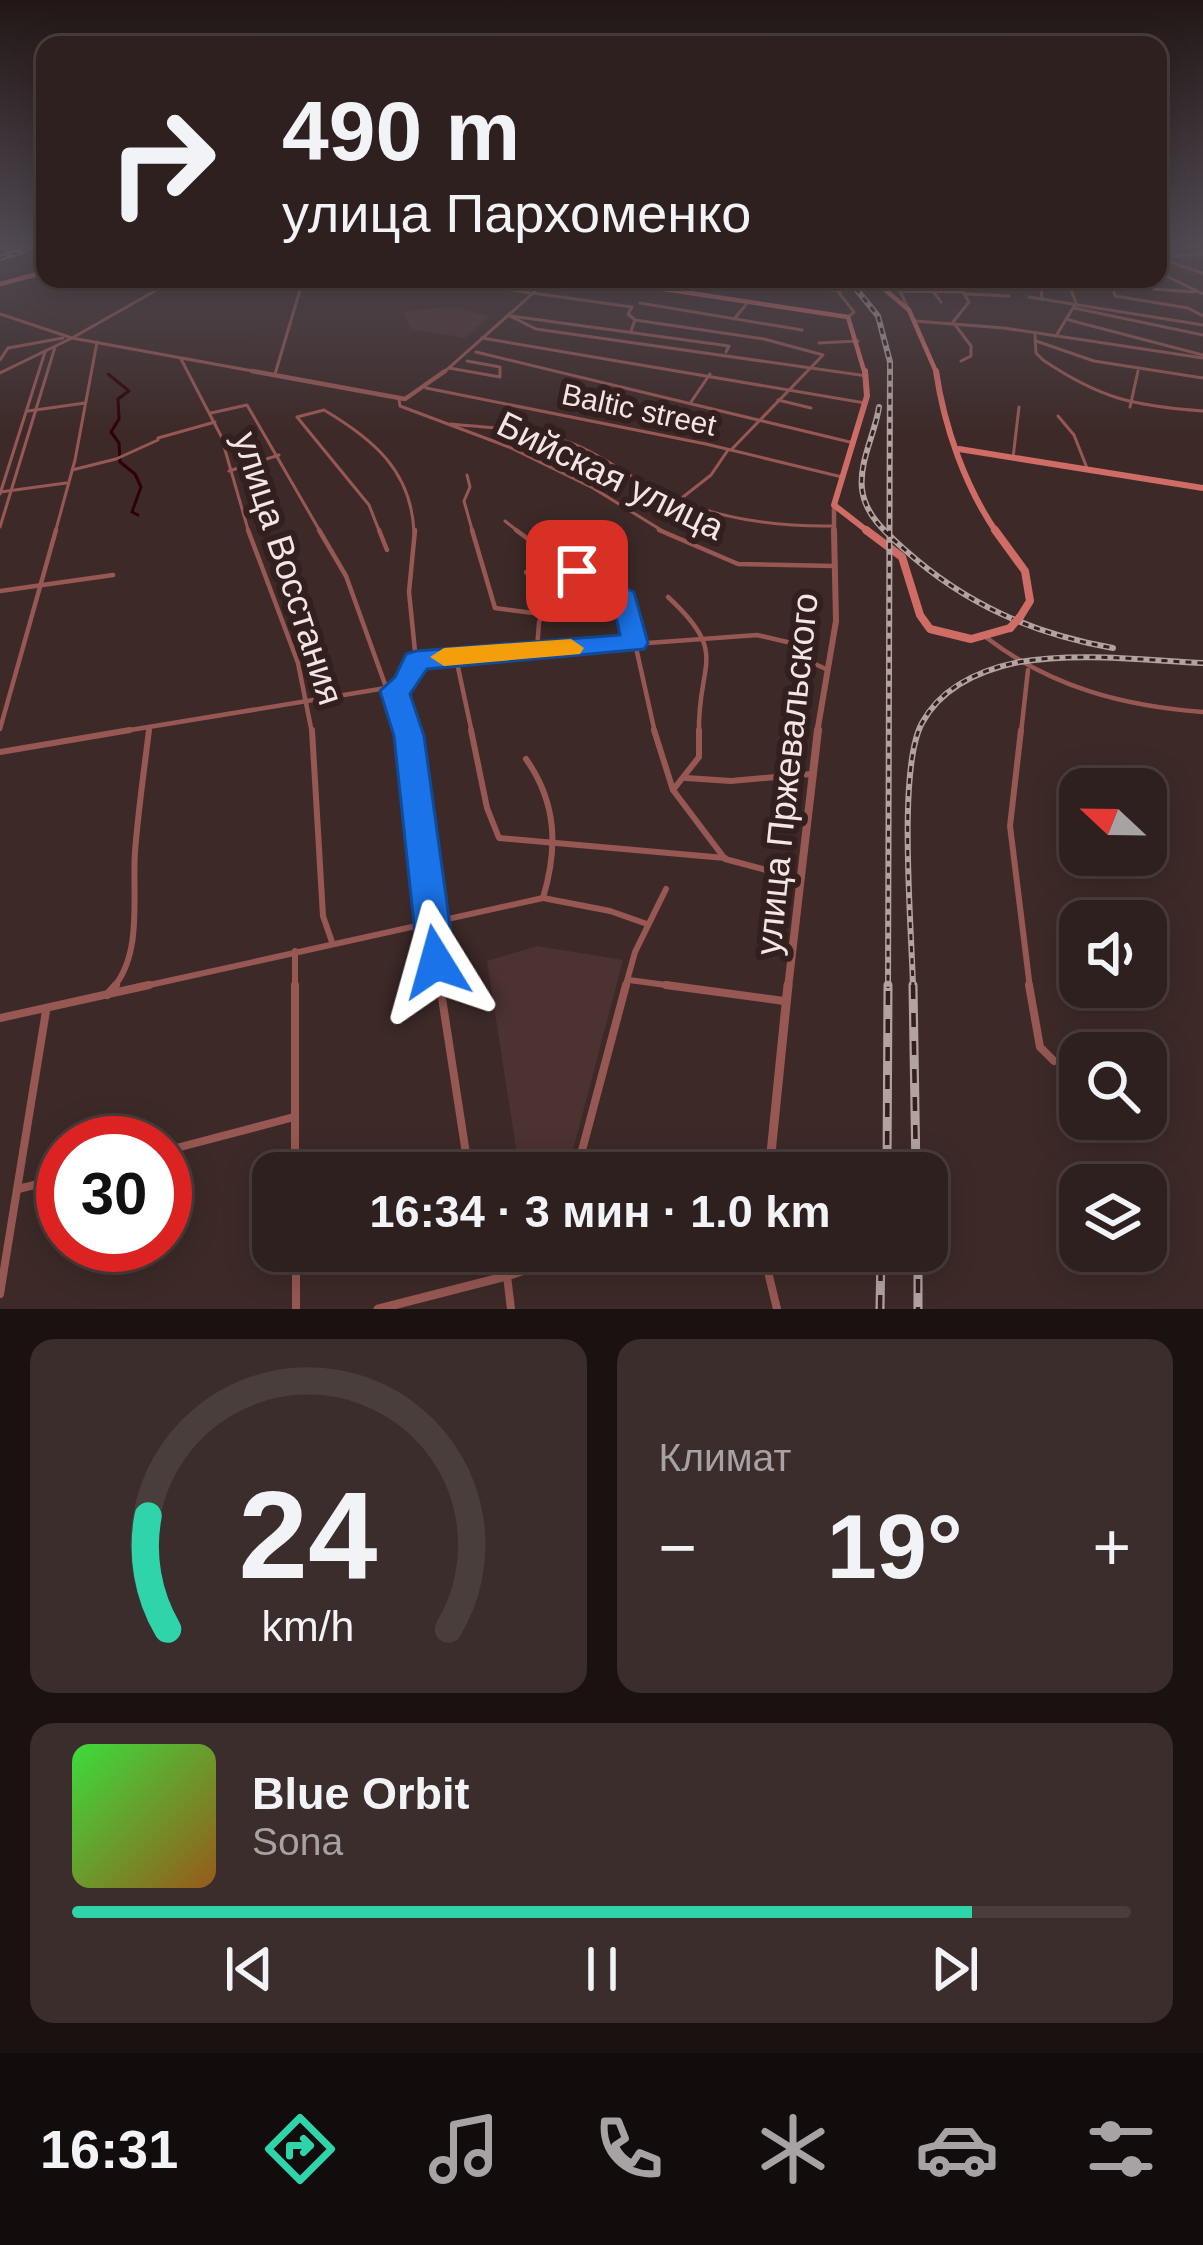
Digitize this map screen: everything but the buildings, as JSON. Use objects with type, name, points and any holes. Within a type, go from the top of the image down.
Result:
[{"type":"main road","points":[[792,308],[848,317]]},
{"type":"main road","points":[[834,506],[902,557],[926,626],[948,636],[987,638],[1010,628],[1030,601],[1025,571],[982,511],[942,412],[935,362],[909,310]]},
{"type":"main road","name":"улица Пржевальского","points":[[834,506],[866,404],[867,376],[848,317]]},
{"type":"main road","points":[[958,449],[1203,488]]},
{"type":"street","points":[[0,373],[122,308]]},
{"type":"street","points":[[274,376],[295,308]]},
{"type":"street","points":[[0,314],[69,337],[412,399],[516,308]]},
{"type":"street","points":[[631,308],[628,314],[635,320],[764,339],[821,353],[711,475],[681,500]]},
{"type":"street","points":[[676,308],[802,330]]},
{"type":"street","points":[[735,318],[743,308]]},
{"type":"street","points":[[848,317],[853,308]]},
{"type":"street","points":[[953,322],[964,308]]},
{"type":"street","points":[[1056,336],[1074,308]]},
{"type":"street","points":[[1084,308],[1203,335]]},
{"type":"street","points":[[1089,308],[1203,325]]},
{"type":"street","points":[[509,315],[729,346],[724,354]]},
{"type":"street","points":[[509,315],[536,328],[867,376]]},
{"type":"street","points":[[631,331],[635,320]]},
{"type":"street","points":[[1069,320],[1203,357]]},
{"type":"street","points":[[915,321],[953,322],[1035,338],[1075,356],[1203,378]]},
{"type":"street","points":[[953,322],[971,346],[971,356],[961,361]]},
{"type":"street","points":[[615,359],[635,334],[631,331]]},
{"type":"street","points":[[1035,338],[1056,336],[1203,357]]},
{"type":"street","points":[[0,344],[8,348],[48,344],[69,337]]},
{"type":"street","points":[[482,338],[866,404]]},
{"type":"street","points":[[1035,338],[1036,353],[1103,400],[1203,411]]},
{"type":"street","points":[[818,343],[858,341]]},
{"type":"street","points":[[0,729],[71,470],[97,342]]},
{"type":"street","points":[[0,527],[56,347]]},
{"type":"street","points":[[0,360],[8,348]]},
{"type":"street","points":[[45,352],[0,492],[66,483]]},
{"type":"street","points":[[476,352],[854,443]]},
{"type":"street","name":"улица Восстания","points":[[181,358],[211,413],[307,701],[326,933],[333,945]]},
{"type":"street","points":[[449,368],[493,380],[500,377],[500,368],[467,361]]},
{"type":"street","points":[[1130,406],[1138,368]]},
{"type":"street","points":[[688,404],[710,374]]},
{"type":"street","name":"Baltic street","points":[[426,388],[842,477]]},
{"type":"street","name":"Бийская улица","points":[[399,398],[400,406],[547,466],[649,524],[738,564],[834,566]]},
{"type":"street","points":[[778,400],[812,409]]},
{"type":"street","points":[[28,411],[85,403]]},
{"type":"street","points":[[211,413],[247,405],[279,455],[346,576],[409,736],[430,920],[466,1152]]},
{"type":"street","points":[[1013,458],[1019,407]]},
{"type":"street","points":[[0,752],[392,690],[406,683],[416,661],[409,592],[415,527],[406,488],[369,437],[324,410],[297,417],[369,505],[387,550]]},
{"type":"street","points":[[1058,416],[1074,435],[1087,471]]},
{"type":"street","points":[[71,470],[116,461],[158,439],[214,422]]},
{"type":"street","name":"Бийская улица","points":[[439,422],[537,433],[572,444],[681,500],[781,527],[833,526]]},
{"type":"street","points":[[229,471],[279,455]]},
{"type":"street","points":[[466,475],[470,487],[464,501],[495,608],[541,614]]},
{"type":"street","name":"улица Пржевальского","points":[[772,1152],[811,774],[836,621],[834,506]]},
{"type":"street","points":[[505,521],[548,554],[625,598],[647,707],[673,790],[725,859]]},
{"type":"street","points":[[569,563],[598,554]]},
{"type":"street","points":[[526,572],[548,605],[541,614],[537,650]]},
{"type":"street","points":[[0,591],[113,575]]},
{"type":"street","points":[[668,597],[701,627],[709,672],[698,697],[699,757],[673,790]]},
{"type":"street","points":[[416,661],[757,635],[800,645],[815,664],[828,670]]},
{"type":"street","points":[[987,638],[1031,671],[1083,690],[1203,712]]},
{"type":"street","points":[[455,656],[499,838],[725,859],[800,879]]},
{"type":"street","points":[[1031,671],[1010,826],[1034,1025],[1040,1047],[1054,1061]]},
{"type":"street","points":[[107,995],[125,974],[148,727]]},
{"type":"street","points":[[526,759],[549,794],[553,845],[543,898]]},
{"type":"street","points":[[686,778],[731,781],[811,774]]},
{"type":"street","points":[[582,1152],[629,980],[647,924],[666,889]]},
{"type":"street","points":[[0,1018],[543,898],[610,911],[647,924]]},
{"type":"street","points":[[320,946],[326,933]]},
{"type":"street","points":[[295,951],[295,1152]]},
{"type":"street","points":[[629,980],[789,1002]]},
{"type":"street","points":[[0,1294],[46,1011]]},
{"type":"street","points":[[192,1144],[294,1117]]},
{"type":"street","points":[[18,1190],[36,1185]]},
{"type":"street","points":[[296,1272],[296,1309]]},
{"type":"street","points":[[500,1272],[512,1309]]},
{"type":"street","points":[[377,1309],[511,1272]]},
{"type":"street","points":[[768,1272],[777,1309]]},
{"type":"shaded area","points":[[459,308],[490,316],[465,338],[411,329],[404,312]]},
{"type":"shaded area","points":[[537,946],[623,960],[573,1152],[517,1152],[487,961]]},
{"type":"waterway","points":[[108,374],[129,391],[118,399],[119,419],[111,432],[119,443],[120,462],[135,474],[141,487],[132,512],[138,515]]},
{"type":"railway","points":[[872,308],[890,362],[889,535]]},
{"type":"railway","points":[[879,407],[862,489],[867,507],[889,535]]},
{"type":"railway","points":[[888,988],[889,535]]},
{"type":"railway","points":[[889,535],[951,586],[1001,614],[1113,648]]},
{"type":"railway","points":[[913,988],[910,776],[914,745],[930,710],[976,675],[1019,662],[1088,657],[1203,663]]},
{"type":"railway","points":[[887,1152],[888,985]]},
{"type":"railway","points":[[913,985],[916,1152]]},
{"type":"railway","points":[[880,1309],[881,1272]]},
{"type":"railway","points":[[918,1272],[918,1309]]},
{"type":"slow traffic","points":[[444,657],[571,648]]},
{"type":"route","points":[[436,962],[409,736],[394,691],[406,683],[416,660],[634,643],[625,598],[577,571]]}]
